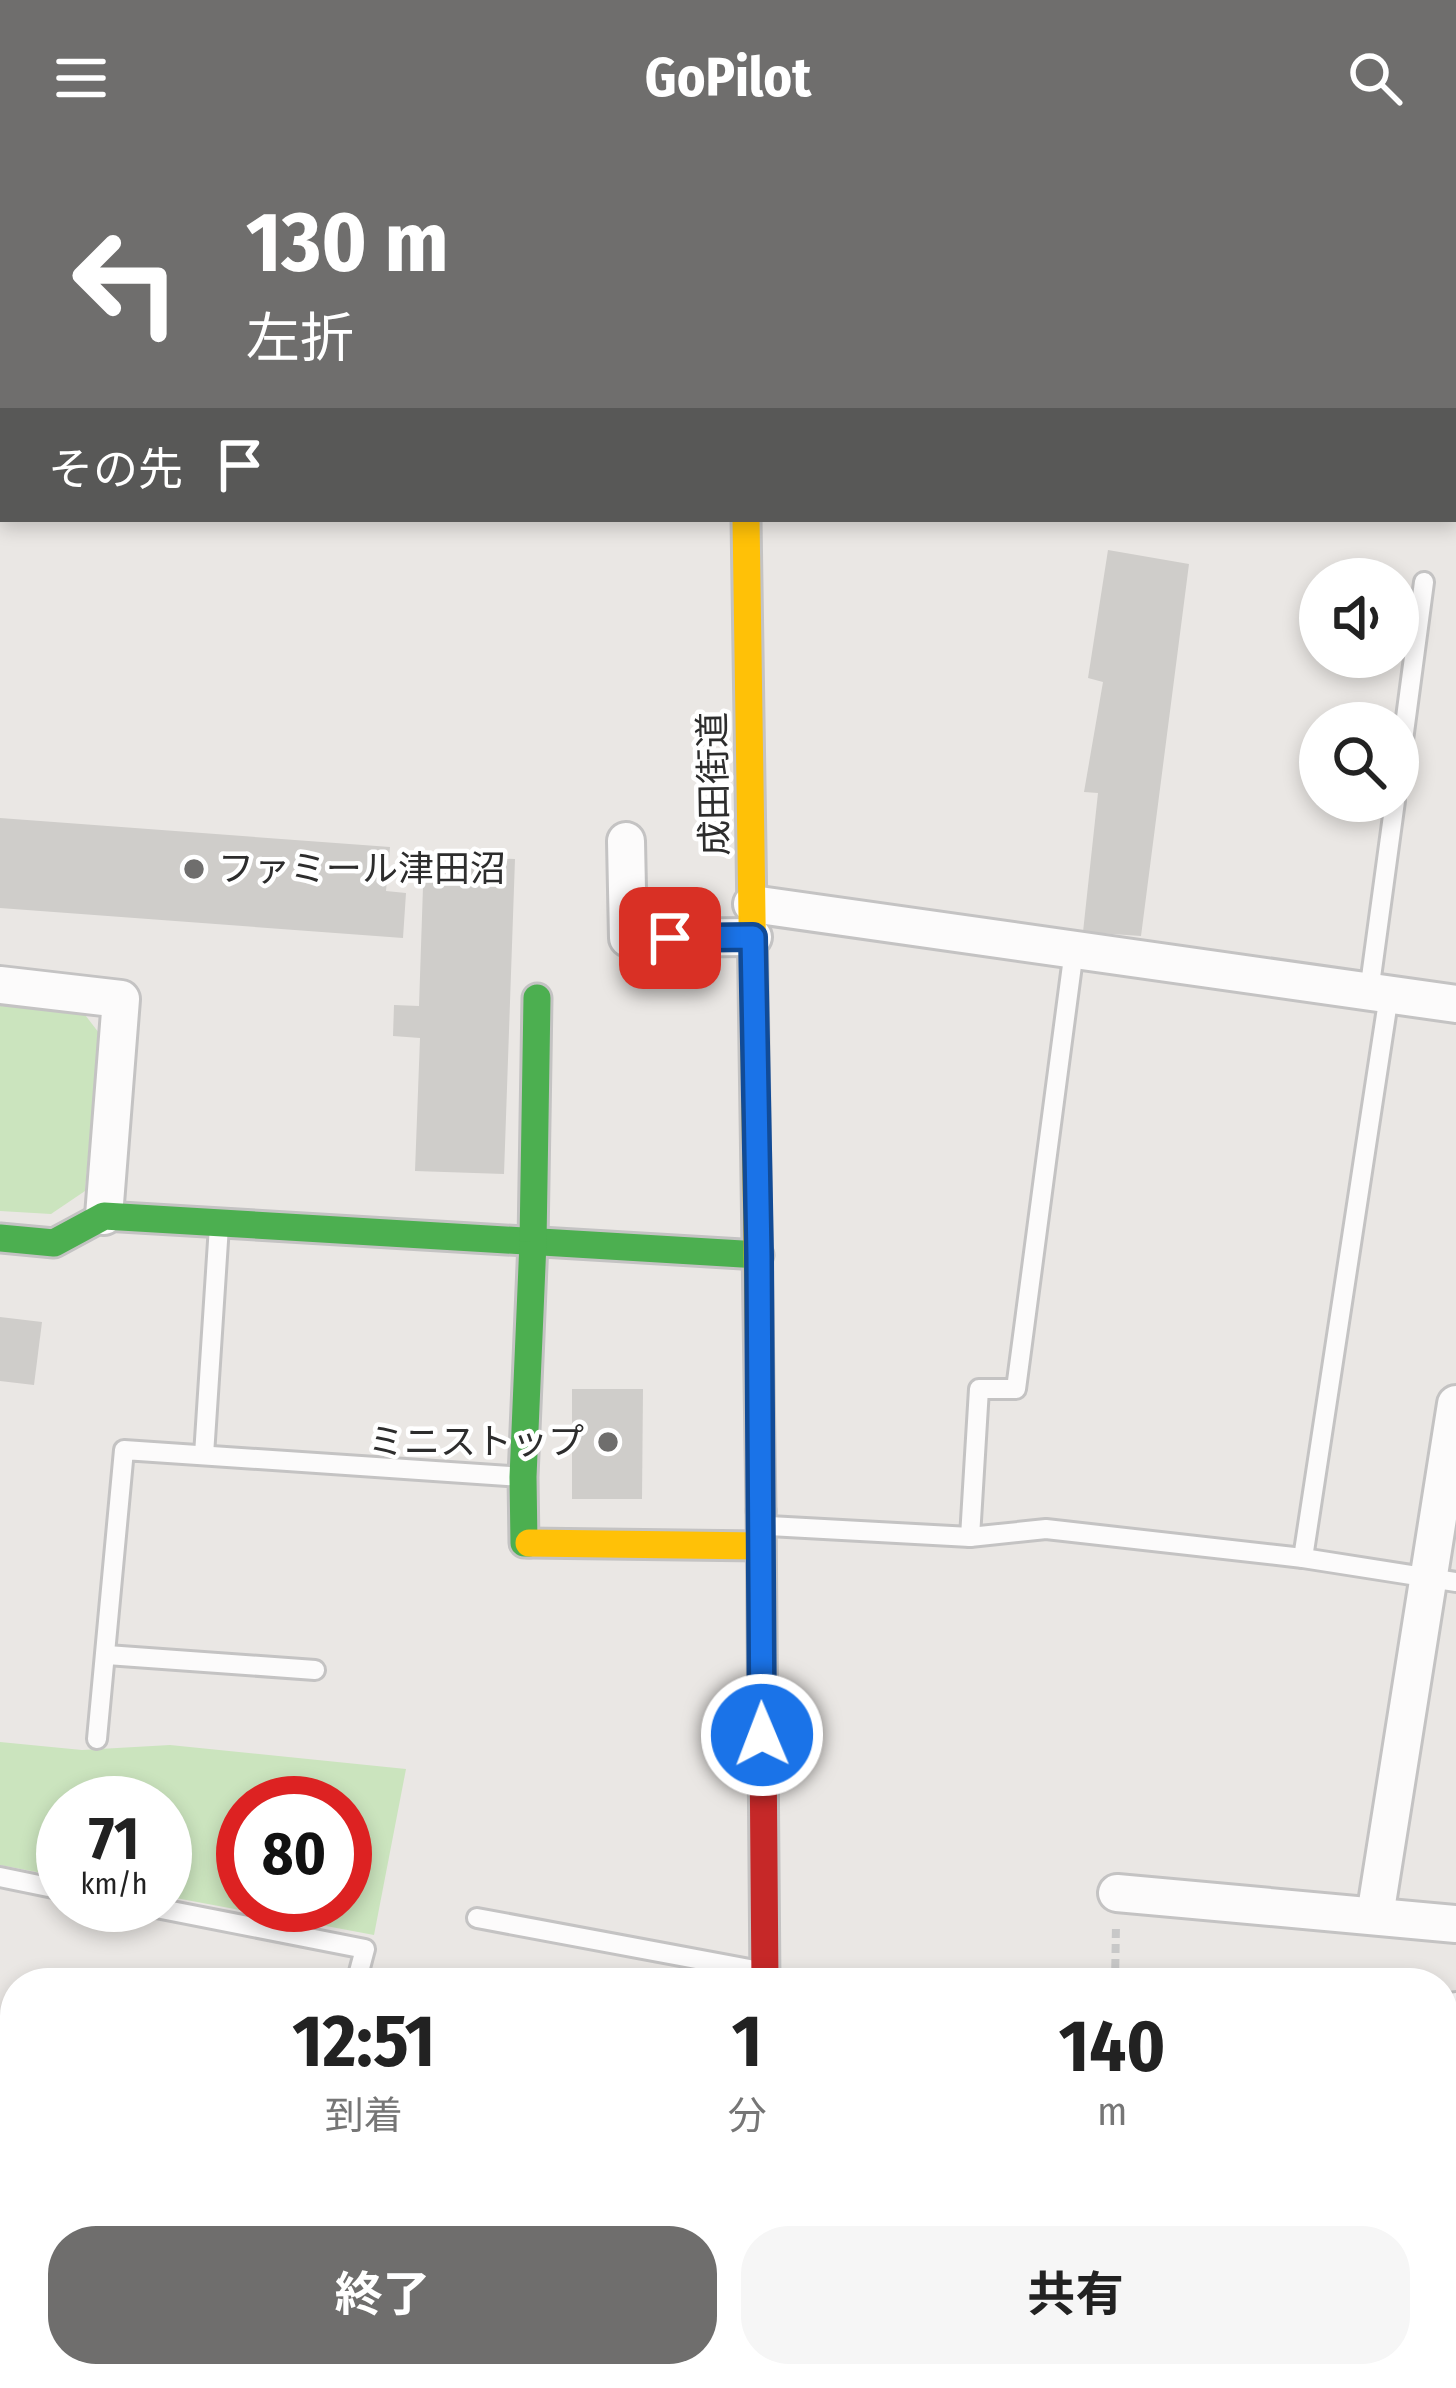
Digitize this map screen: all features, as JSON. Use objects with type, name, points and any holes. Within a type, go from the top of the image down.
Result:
[{"type":"main road","name":"成田街道","points":[[746,522],[765,1968]]},
{"type":"main road","points":[[537,998],[524,1543],[760,1535]]},
{"type":"main road","points":[[0,1238],[54,1243],[104,1216],[759,1255]]},
{"type":"street","points":[[626,841],[628,938],[752,920],[1074,950],[1456,1004]]},
{"type":"street","points":[[0,985],[122,998],[104,1216]]},
{"type":"street","points":[[1375,1916],[1442,1580],[1456,1404]]},
{"type":"street","points":[[1117,1894],[1456,1924]]},
{"type":"lane","points":[[1408,702],[1424,583]]},
{"type":"lane","points":[[1303,1558],[1379,993],[1393,822]]},
{"type":"lane","points":[[970,1537],[979,1389],[1016,1389],[1074,950]]},
{"type":"lane","points":[[203,1455],[219,1222]]},
{"type":"lane","points":[[98,1739],[124,1450],[524,1477]]},
{"type":"lane","points":[[760,1535],[970,1537],[1046,1529],[1303,1558],[1442,1580]]},
{"type":"lane","points":[[107,1655],[314,1670]]},
{"type":"lane","points":[[0,1877],[36,1884]]},
{"type":"lane","points":[[192,1915],[365,1949],[360,1968]]},
{"type":"lane","points":[[477,1918],[717,1968]]},
{"type":"path","points":[[1115,1968],[1117,1894]]},
{"type":"green space","points":[[0,1006],[82,1011],[99,1033],[85,1191],[51,1214],[0,1211]]},
{"type":"green space","points":[[0,1742],[82,1750],[170,1745],[406,1769],[374,1935],[358,1932],[372,1932],[372,1776],[216,1776],[216,1906],[192,1901],[192,1776],[36,1776],[36,1872],[0,1865]]},
{"type":"building","points":[[1108,550],[1189,564],[1141,936],[1083,932],[1098,793],[1084,792],[1103,682],[1088,678]]},
{"type":"building","name":"ファミール津田沼","points":[[0,818],[390,847],[386,891],[406,893],[403,938],[0,908]]},
{"type":"building","name":"ファミール津田沼","points":[[424,857],[515,859],[504,1174],[415,1171],[420,1038],[393,1036],[394,1005],[419,1006]]},
{"type":"building","points":[[0,1317],[42,1322],[34,1385],[0,1381]]},
{"type":"building","points":[[572,1389],[643,1389],[642,1499],[572,1499]]},
{"type":"traffic: fast","points":[[529,1543],[524,1543],[523,1477],[537,998]]},
{"type":"traffic: fast","points":[[0,1238],[54,1243],[104,1216],[759,1255]]},
{"type":"traffic: slow","points":[[746,522],[761,1511]]},
{"type":"traffic: slow","points":[[529,1543],[759,1546]]},
{"type":"traffic: jam","points":[[761,1511],[765,1968]]},
{"type":"place","name":"ファミール津田沼","points":[[194,869]]},
{"type":"place","name":"ミニストップ","points":[[608,1442]]},
{"type":"route","points":[[670,938],[753,937],[762,1735]]}]
